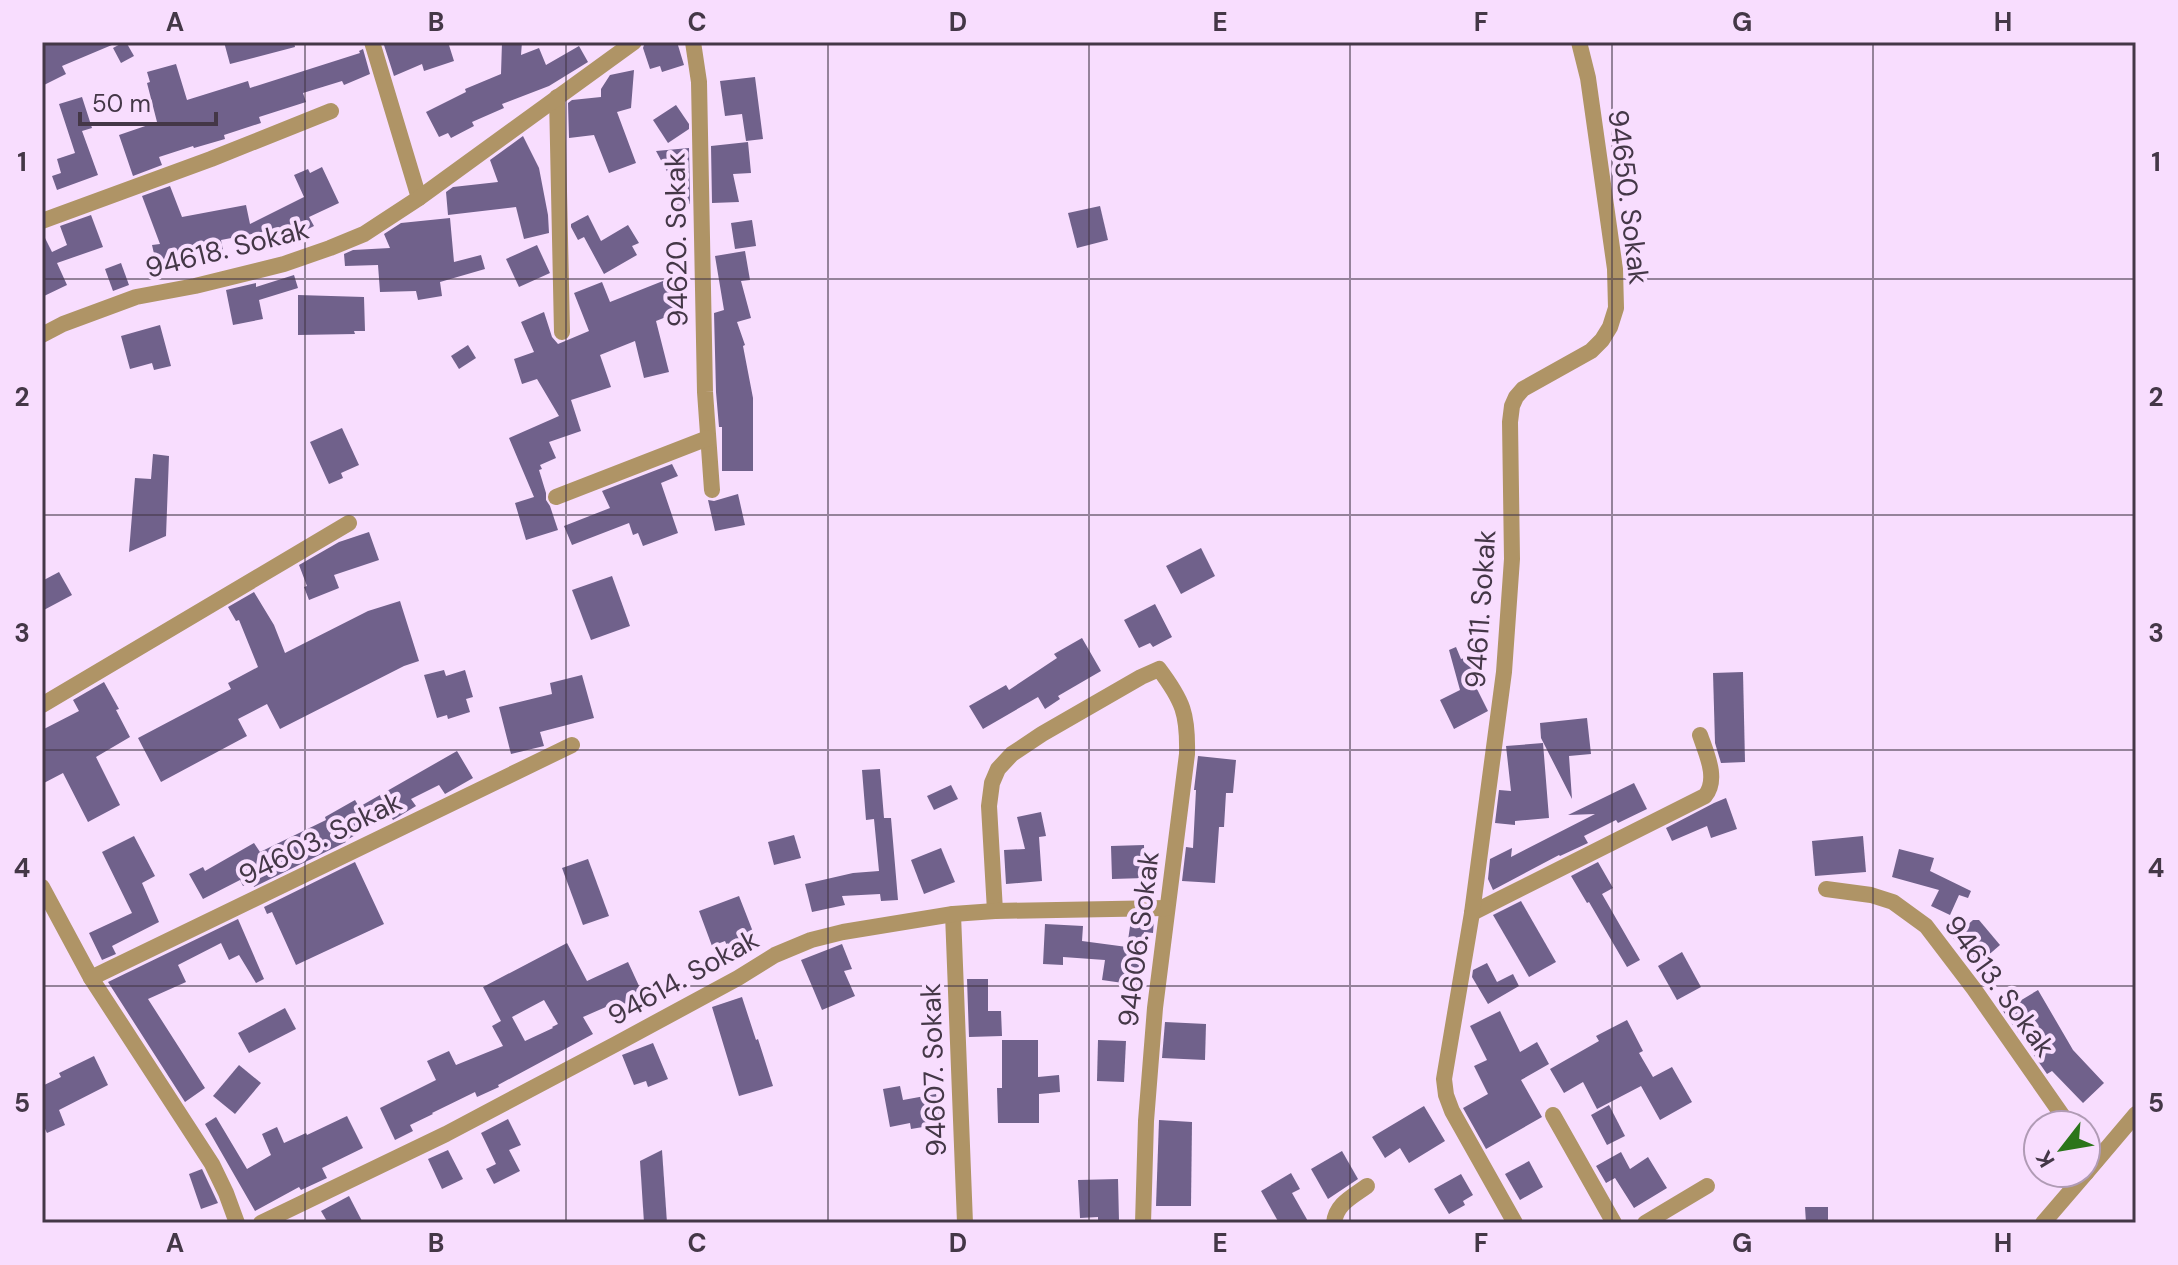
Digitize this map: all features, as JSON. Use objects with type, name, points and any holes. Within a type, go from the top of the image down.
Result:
[{"type":"street","points":[[372,42],[419,198]]},
{"type":"street","name":"94618. Sokak","points":[[42,335],[136,297],[251,273],[308,257],[364,234],[419,198],[634,42]]},
{"type":"street","name":"94620. Sokak","points":[[693,42],[699,82],[705,392],[712,490]]},
{"type":"street","name":"94650. Sokak","points":[[1579,42],[1588,78],[1616,291],[1616,308],[1610,327],[1591,351]]},
{"type":"street","points":[[557,97],[562,332]]},
{"type":"street","points":[[42,221],[331,111]]},
{"type":"street","name":"94611. Sokak","points":[[1515,1223],[1452,1111],[1444,1079],[1472,913],[1504,672],[1512,559],[1512,406],[1523,389],[1591,351]]},
{"type":"street","points":[[556,497],[708,438]]},
{"type":"street","points":[[42,705],[349,523]]},
{"type":"street","name":"94606. Sokak","points":[[995,911],[989,806],[992,783],[998,769],[1012,754],[1042,734],[1159,669],[1175,690],[1184,709],[1188,729],[1183,795],[1166,908],[1150,1058],[1143,1223]]},
{"type":"street","points":[[1472,913],[1705,796],[1712,782],[1700,735]]},
{"type":"street","name":"94603. Sokak","points":[[91,978],[572,745]]},
{"type":"street","points":[[42,887],[91,978],[212,1164],[237,1223]]},
{"type":"street","name":"94613. Sokak","points":[[1826,889],[1856,892],[1893,902],[1926,926],[2058,1109]]},
{"type":"street","name":"94614. Sokak","points":[[261,1223],[446,1134],[790,948],[811,940],[953,914],[1166,908]]},
{"type":"street","name":"94607. Sokak","points":[[953,914],[965,1223]]},
{"type":"street","points":[[2102,1149],[2136,1114]]},
{"type":"street","points":[[1553,1115],[1614,1223]]},
{"type":"street","points":[[1334,1223],[1336,1212],[1344,1202],[1367,1186]]},
{"type":"street","points":[[1645,1223],[1707,1186]]},
{"type":"street","points":[[2043,1223],[2069,1189]]},
{"type":"building","points":[[48,42],[119,42],[62,66],[66,74],[42,86],[42,45]]},
{"type":"building","points":[[124,42],[134,56],[121,63],[113,48]]},
{"type":"building","points":[[224,42],[294,42],[295,47],[230,64]]},
{"type":"building","points":[[383,42],[448,42],[454,61],[424,71],[422,64],[394,76]]},
{"type":"building","points":[[502,42],[522,42],[521,55],[539,48],[546,65],[579,46],[588,62],[549,86],[502,104],[504,108],[472,122],[474,126],[451,138],[448,133],[439,137],[426,112],[466,92],[465,89],[501,74]]},
{"type":"building","points":[[645,42],[677,42],[684,65],[662,72],[660,66],[650,69],[643,48]]},
{"type":"building","points":[[363,49],[370,74],[344,85],[342,81],[303,93],[306,102],[259,117],[261,123],[224,135],[225,139],[159,157],[162,165],[133,176],[119,135],[157,122],[147,72],[176,64],[187,100],[248,81],[250,88],[360,53]]},
{"type":"building","points":[[634,70],[631,108],[617,112],[636,163],[609,173],[594,135],[569,138],[568,103],[601,97],[601,89],[610,75]]},
{"type":"building","points":[[755,77],[763,139],[746,141],[742,114],[725,116],[720,81]]},
{"type":"building","points":[[82,97],[92,128],[82,131],[98,175],[57,190],[52,176],[61,173],[57,159],[75,153],[59,104]]},
{"type":"building","points":[[676,105],[689,129],[668,143],[653,120]]},
{"type":"building","points":[[523,136],[539,168],[549,233],[524,239],[516,207],[448,215],[446,192],[453,187],[498,182],[490,160]]},
{"type":"building","points":[[748,142],[751,173],[733,174],[739,202],[712,203],[711,146]]},
{"type":"building","points":[[689,148],[690,204],[672,205],[670,177],[656,151]]},
{"type":"building","points":[[322,167],[339,203],[309,217],[314,226],[273,242],[268,231],[221,240],[223,250],[187,257],[189,265],[158,271],[152,245],[160,244],[142,196],[170,186],[182,217],[246,205],[250,224],[304,197],[294,175],[308,169],[310,173]]},
{"type":"building","points":[[1100,206],[1108,240],[1077,248],[1068,213]]},
{"type":"building","points":[[91,215],[103,247],[57,263],[67,285],[42,297],[42,232],[52,252],[67,245],[60,226]]},
{"type":"building","points":[[588,215],[601,241],[628,225],[639,243],[632,246],[637,255],[604,274],[584,237],[578,240],[571,227],[571,224]]},
{"type":"building","points":[[450,218],[454,262],[481,255],[485,269],[440,282],[442,296],[418,300],[416,291],[380,292],[378,265],[345,266],[344,254],[353,250],[390,248],[384,234],[401,223]]},
{"type":"building","points":[[752,220],[756,246],[735,249],[731,223]]},
{"type":"building","points":[[537,245],[550,273],[519,287],[506,259]]},
{"type":"building","points":[[745,251],[750,280],[741,281],[751,318],[737,322],[745,345],[753,398],[753,471],[722,471],[714,313],[724,310],[715,256]]},
{"type":"building","points":[[121,263],[129,285],[113,291],[105,269]]},
{"type":"building","points":[[294,275],[298,288],[259,300],[263,319],[233,325],[226,290],[256,283],[256,287]]},
{"type":"building","points":[[673,277],[686,309],[656,321],[669,372],[644,378],[635,341],[600,355],[611,387],[571,400],[581,431],[549,442],[556,458],[540,465],[546,500],[558,530],[526,540],[515,503],[534,497],[509,438],[559,416],[537,379],[522,384],[514,359],[534,352],[521,322],[544,312],[552,337],[558,344],[589,331],[574,293],[602,282],[610,302]]},
{"type":"building","points":[[298,295],[364,297],[365,331],[298,335]]},
{"type":"building","points":[[160,325],[171,366],[154,370],[152,363],[130,369],[121,336]]},
{"type":"building","points":[[468,345],[476,358],[459,369],[451,356]]},
{"type":"building","points":[[342,428],[359,465],[341,473],[343,478],[329,484],[310,442]]},
{"type":"building","points":[[153,454],[169,456],[166,536],[129,552],[135,478],[151,479]]},
{"type":"building","points":[[672,464],[678,476],[661,483],[678,533],[643,546],[638,533],[633,535],[629,523],[572,545],[564,526],[610,508],[602,491]]},
{"type":"building","points":[[738,494],[745,525],[715,531],[708,500]]},
{"type":"building","points":[[369,532],[379,560],[334,575],[339,588],[309,600],[299,565],[339,542]]},
{"type":"building","points":[[1201,548],[1215,576],[1181,594],[1166,566]]},
{"type":"building","points":[[59,572],[72,595],[42,611],[42,581]]},
{"type":"building","points":[[612,576],[630,626],[591,640],[572,590]]},
{"type":"building","points":[[254,592],[274,625],[285,653],[368,611],[400,601],[419,661],[280,729],[267,704],[238,719],[247,736],[161,782],[138,738],[231,689],[228,683],[258,667],[239,620],[236,621],[228,607]]},
{"type":"building","points":[[1155,604],[1172,637],[1153,647],[1150,643],[1139,648],[1124,620]]},
{"type":"building","points":[[1082,638],[1101,671],[1058,696],[1060,699],[1045,709],[1038,697],[983,729],[969,706],[1006,685],[1009,690],[1057,658],[1054,654]]},
{"type":"building","points":[[1456,647],[1461,659],[1471,656],[1476,673],[1470,675],[1488,711],[1454,729],[1440,700],[1460,690],[1449,650]]},
{"type":"building","points":[[444,670],[446,676],[465,670],[473,697],[466,699],[470,712],[448,719],[447,715],[437,718],[424,675]]},
{"type":"building","points":[[1743,672],[1745,762],[1721,763],[1715,743],[1713,673]]},
{"type":"building","points":[[582,675],[594,718],[540,732],[544,746],[511,754],[499,707],[552,694],[550,683]]},
{"type":"building","points":[[104,682],[130,737],[96,757],[120,805],[88,822],[63,773],[42,784],[42,730],[79,711],[73,700]]},
{"type":"building","points":[[1587,718],[1591,754],[1569,756],[1572,799],[1541,738],[1540,723]]},
{"type":"building","points":[[1543,743],[1549,818],[1515,821],[1515,825],[1495,823],[1499,790],[1511,791],[1506,746]]},
{"type":"building","points":[[457,751],[473,778],[445,794],[439,785],[411,799],[416,806],[393,820],[390,815],[346,842],[254,887],[252,881],[243,886],[240,880],[203,899],[189,874],[203,867],[205,871],[254,843],[260,852],[326,820],[325,817],[355,800],[359,807]]},
{"type":"building","points":[[1198,756],[1236,760],[1233,793],[1226,793],[1224,827],[1219,827],[1215,883],[1182,881],[1186,847],[1193,848]]},
{"type":"building","points":[[880,769],[884,818],[891,818],[898,900],[881,901],[880,894],[842,896],[845,905],[812,912],[805,884],[853,873],[879,871],[874,819],[866,820],[862,770]]},
{"type":"building","points":[[1634,783],[1647,809],[1584,836],[1588,843],[1493,890],[1488,879],[1490,859],[1512,848],[1511,857],[1595,814],[1568,815]]},
{"type":"building","points":[[951,785],[958,799],[934,810],[927,796]]},
{"type":"building","points":[[1726,798],[1737,829],[1711,838],[1707,826],[1672,841],[1666,828]]},
{"type":"building","points":[[1041,812],[1046,836],[1039,837],[1042,881],[1006,884],[1004,850],[1025,849],[1017,817]]},
{"type":"building","points":[[794,835],[801,858],[774,865],[768,842]]},
{"type":"building","points":[[134,836],[155,876],[142,883],[159,922],[112,946],[116,954],[102,960],[89,933],[132,913],[102,852]]},
{"type":"building","points":[[1863,836],[1866,872],[1815,876],[1812,841]]},
{"type":"building","points":[[1144,845],[1145,878],[1112,879],[1111,846]]},
{"type":"building","points":[[941,848],[955,882],[924,894],[911,860]]},
{"type":"building","points":[[1899,849],[1934,858],[1930,871],[1971,891],[1968,898],[1959,895],[1950,915],[1931,906],[1939,890],[1892,877]]},
{"type":"building","points":[[588,859],[609,916],[583,925],[562,868]]},
{"type":"building","points":[[355,862],[384,924],[296,965],[272,912],[267,914],[264,907]]},
{"type":"building","points":[[1598,862],[1613,888],[1602,894],[1640,960],[1627,967],[1571,876]]},
{"type":"building","points":[[739,896],[755,937],[728,948],[725,941],[712,946],[699,911]]},
{"type":"building","points":[[1521,901],[1556,962],[1529,977],[1493,915]]},
{"type":"building","points":[[238,919],[264,979],[256,983],[239,955],[229,960],[221,943],[178,965],[186,982],[148,999],[205,1088],[185,1102],[108,982]]},
{"type":"building","points":[[1154,919],[1153,933],[1144,932],[1137,985],[1102,980],[1105,960],[1063,957],[1063,965],[1043,964],[1045,924],[1083,926],[1082,941],[1127,947],[1131,920]]},
{"type":"building","points":[[1973,920],[1979,920],[2000,945],[1977,965],[1953,938]]},
{"type":"building","points":[[567,943],[587,981],[628,962],[645,999],[627,1007],[624,1003],[616,1007],[615,1003],[583,1017],[593,1034],[499,1087],[477,1097],[475,1092],[432,1113],[410,1125],[413,1131],[395,1140],[380,1108],[436,1080],[427,1061],[449,1051],[456,1065],[503,1046],[492,1026],[501,1021],[483,987]],"holes":[[[544,1000],[558,1024],[525,1041],[512,1017]]]},
{"type":"building","points":[[842,944],[852,969],[844,971],[855,996],[822,1010],[801,960]]},
{"type":"building","points":[[1682,952],[1701,987],[1677,1000],[1658,966]]},
{"type":"building","points":[[1487,963],[1497,982],[1513,974],[1519,986],[1488,1004],[1472,977],[1473,970]]},
{"type":"building","points":[[967,979],[988,979],[988,1011],[1001,1011],[1002,1036],[969,1037]]},
{"type":"building","points":[[2038,990],[2073,1050],[2104,1083],[2083,1103],[2052,1071],[2047,1074],[2003,1011]]},
{"type":"building","points":[[742,997],[773,1086],[739,1096],[712,1007]]},
{"type":"building","points":[[285,1008],[296,1029],[249,1053],[238,1033]]},
{"type":"building","points":[[1500,1011],[1520,1052],[1537,1042],[1549,1064],[1521,1080],[1542,1117],[1486,1149],[1463,1108],[1488,1094],[1474,1066],[1487,1060],[1470,1026]]},
{"type":"building","points":[[1627,1020],[1643,1051],[1639,1053],[1653,1077],[1672,1067],[1692,1102],[1660,1120],[1641,1086],[1597,1109],[1583,1082],[1564,1093],[1550,1069],[1599,1041],[1596,1036]]},
{"type":"building","points":[[1165,1022],[1206,1024],[1205,1060],[1162,1058]]},
{"type":"building","points":[[1002,1040],[1038,1040],[1038,1077],[1059,1075],[1060,1092],[1039,1094],[1039,1123],[998,1123],[997,1088],[1002,1088]]},
{"type":"building","points":[[1098,1040],[1126,1041],[1124,1082],[1097,1081]]},
{"type":"building","points":[[653,1043],[668,1079],[648,1087],[646,1081],[634,1085],[622,1055]]},
{"type":"building","points":[[94,1056],[108,1085],[59,1110],[65,1125],[47,1133],[42,1123],[42,1086],[61,1077],[59,1073]]},
{"type":"building","points":[[239,1065],[261,1083],[235,1114],[213,1096]]},
{"type":"building","points":[[900,1086],[903,1100],[936,1094],[941,1124],[911,1129],[910,1123],[890,1127],[883,1089]]},
{"type":"building","points":[[1609,1105],[1625,1136],[1607,1145],[1591,1115]]},
{"type":"building","points":[[1424,1106],[1445,1141],[1409,1163],[1400,1148],[1385,1158],[1372,1137]]},
{"type":"building","points":[[347,1116],[363,1148],[322,1168],[327,1178],[301,1190],[299,1187],[255,1211],[205,1124],[216,1117],[247,1169],[271,1155],[262,1134],[277,1127],[284,1143]]},
{"type":"building","points":[[508,1119],[521,1145],[509,1150],[520,1171],[494,1184],[486,1169],[496,1164],[481,1133]]},
{"type":"building","points":[[1159,1120],[1192,1122],[1191,1206],[1156,1206]]},
{"type":"building","points":[[448,1150],[463,1179],[442,1189],[428,1159]]},
{"type":"building","points":[[662,1150],[667,1223],[644,1223],[640,1161]]},
{"type":"building","points":[[1342,1151],[1358,1179],[1328,1199],[1311,1169]]},
{"type":"building","points":[[1621,1152],[1630,1169],[1648,1157],[1667,1188],[1634,1208],[1615,1178],[1606,1183],[1596,1166]]},
{"type":"building","points":[[1529,1161],[1543,1187],[1520,1200],[1505,1174]]},
{"type":"building","points":[[202,1169],[218,1203],[201,1209],[189,1174]]},
{"type":"building","points":[[1291,1173],[1300,1189],[1292,1193],[1309,1223],[1279,1223],[1261,1191]]},
{"type":"building","points":[[1461,1174],[1473,1195],[1463,1201],[1465,1205],[1449,1214],[1434,1189]]},
{"type":"building","points":[[1118,1179],[1119,1221],[1098,1222],[1098,1217],[1080,1218],[1078,1180]]},
{"type":"building","points":[[349,1196],[363,1223],[328,1223],[321,1211]]},
{"type":"building","points":[[1805,1207],[1828,1207],[1828,1223],[1806,1223]]}]
